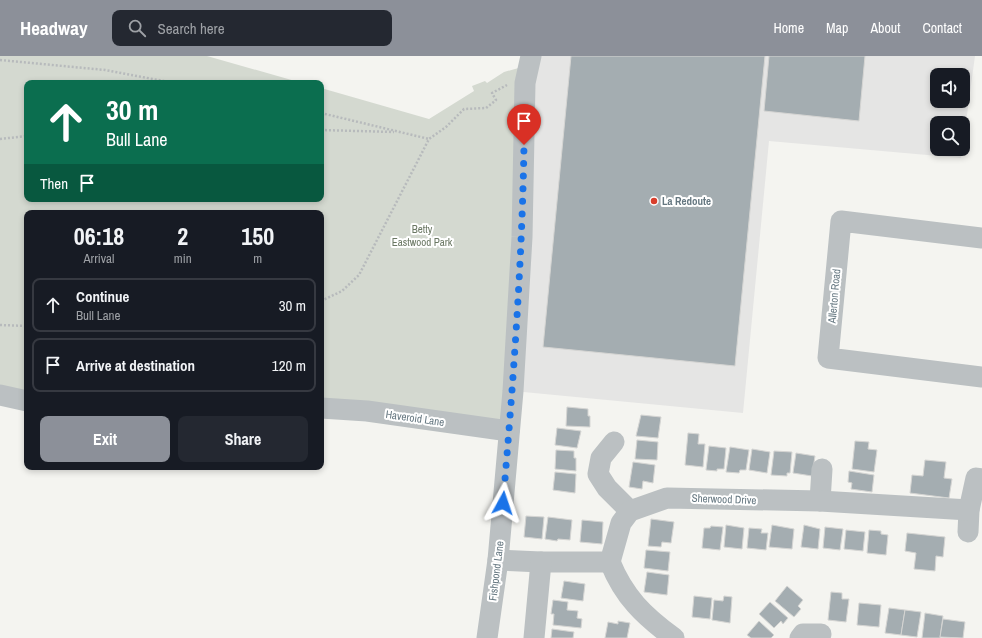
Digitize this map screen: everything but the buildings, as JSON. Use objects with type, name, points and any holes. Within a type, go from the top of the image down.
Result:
[{"type":"street","name":"Fishpond Lane","points":[[487,638],[498,560],[509,432],[522,238],[525,83],[531,56]]},
{"type":"street","name":"Allerton Road","points":[[982,238],[841,221],[828,358],[982,377]]},
{"type":"street","points":[[0,395],[24,400]]},
{"type":"street","name":"Haveroid Lane","points":[[324,408],[367,411],[509,432]]},
{"type":"street","points":[[614,442],[601,458],[598,474],[608,488],[630,511],[621,523],[610,562],[625,593],[638,608],[673,638]]},
{"type":"street","points":[[820,501],[822,469]]},
{"type":"street","points":[[968,532],[969,510],[979,478]]},
{"type":"street","name":"Sherwood Drive","points":[[630,511],[667,498],[820,501],[969,510]]},
{"type":"street","points":[[498,560],[541,562],[610,562]]},
{"type":"street","points":[[534,638],[541,562]]},
{"type":"street","points":[[800,638],[803,634],[820,634]]},
{"type":"path","points":[[0,60],[105,70],[158,80]]},
{"type":"path","points":[[324,300],[342,291],[359,275],[429,139],[446,127],[464,109],[486,108],[496,100],[492,93],[509,84],[525,83]]},
{"type":"path","points":[[324,114],[429,139]]},
{"type":"path","points":[[324,130],[400,132]]},
{"type":"path","points":[[0,139],[24,136]]},
{"type":"path","points":[[0,325],[24,326]]},
{"type":"shaded area","points":[[531,56],[975,56],[970,93],[970,68],[930,68],[930,108],[968,108],[967,116],[930,116],[930,155],[769,141],[743,413],[513,391]]},
{"type":"shaded area","points":[[938,156],[961,156],[961,158]]},
{"type":"green space","name":"Betty Eastwood Park","points":[[0,56],[207,56],[291,80],[24,80],[24,202],[324,202],[324,89],[429,119],[474,91],[472,86],[485,81],[487,83],[504,72],[529,65],[509,431],[324,408],[324,210],[24,210],[24,400],[0,395]]},
{"type":"place","name":"La Redoute","points":[[654,201]]},
{"type":"route","points":[[503,503],[513,391],[522,253],[524,145]]}]
